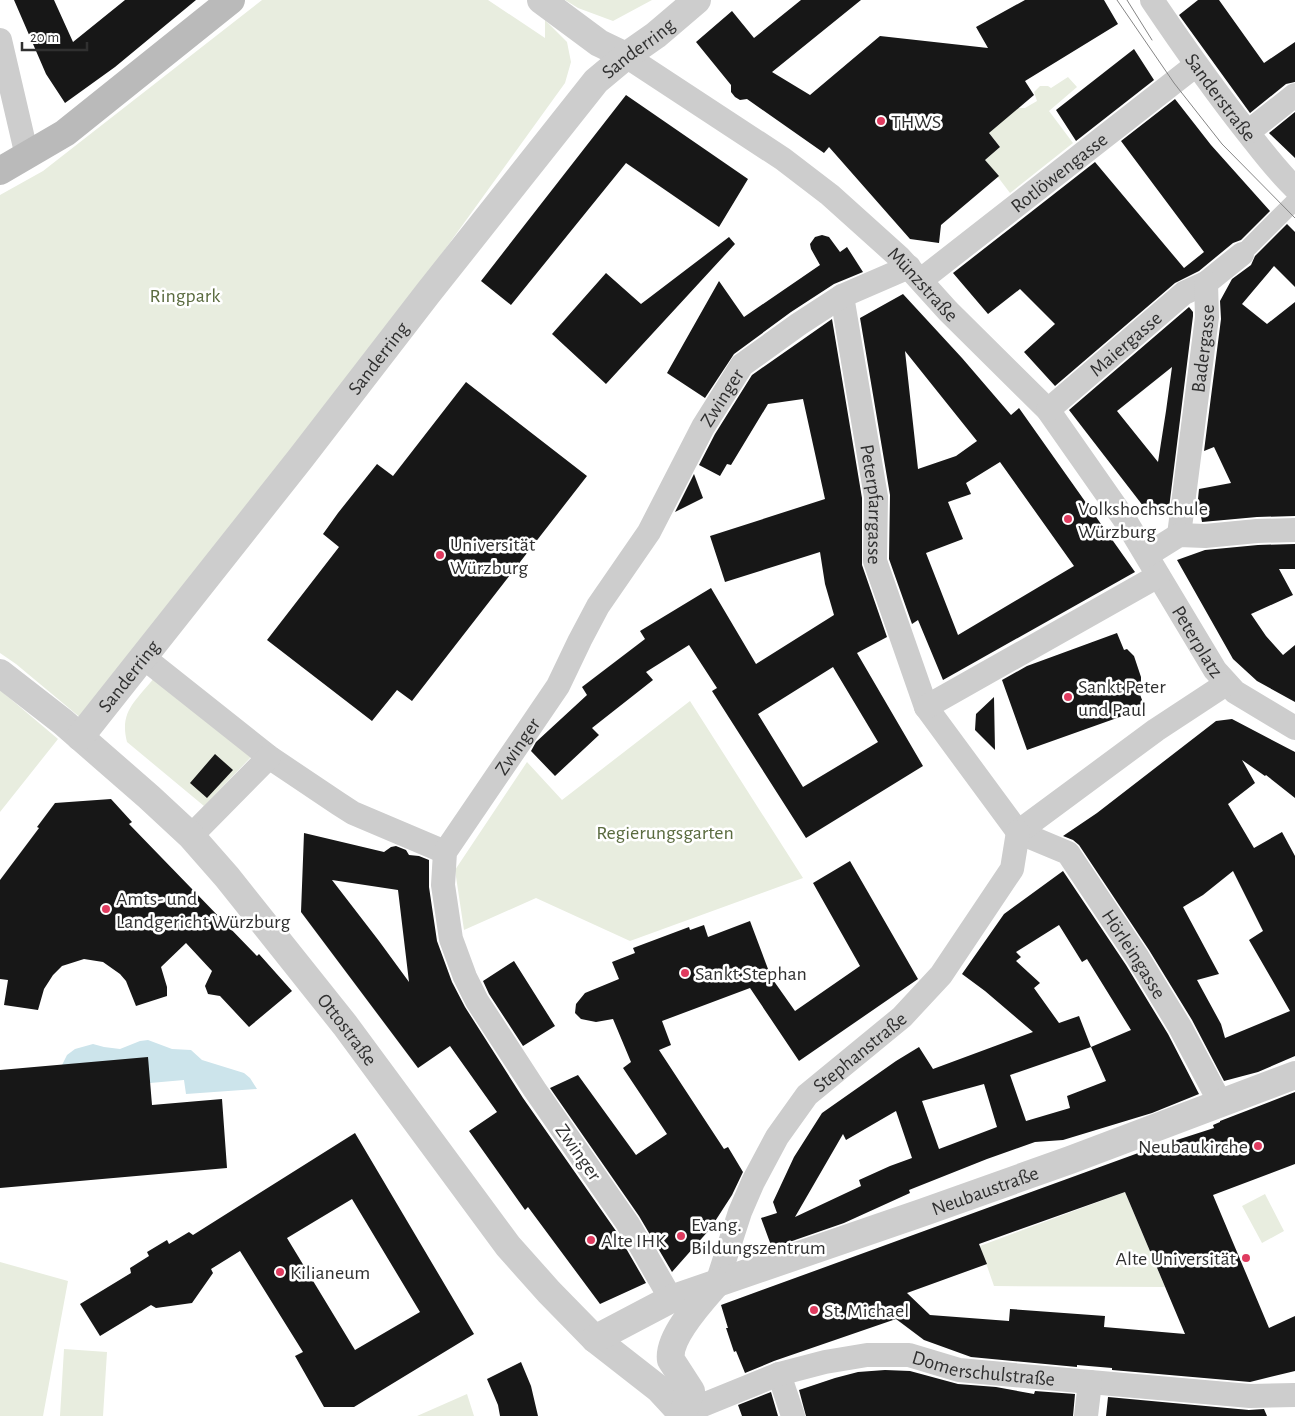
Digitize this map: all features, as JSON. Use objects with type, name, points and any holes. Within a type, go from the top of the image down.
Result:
[{"type":"main road","points":[[0,171],[65,133],[231,0]]},
{"type":"street","points":[[540,0],[599,43],[626,56]]},
{"type":"street","name":"Sanderring","points":[[80,737],[596,80],[626,56],[656,36],[697,0]]},
{"type":"street","name":"Sanderstraße","points":[[1152,0],[1196,65],[1279,172],[1295,188]]},
{"type":"street","points":[[0,40],[27,156]]},
{"type":"street","name":"Münzstraße","points":[[626,56],[783,159],[830,195],[915,273],[948,312],[1048,410],[1125,520],[1158,576]]},
{"type":"street","name":"Rotlöwengasse","points":[[915,273],[1196,65]]},
{"type":"street","points":[[1248,132],[1295,95]]},
{"type":"street","name":"Badergasse","points":[[1179,535],[1207,318],[1206,283],[1242,254],[1295,201]]},
{"type":"street","name":"Zwinger","points":[[671,1298],[628,1224],[535,1090],[473,993],[451,939],[443,885],[445,852],[499,771],[532,727],[558,686],[598,606],[649,532],[702,426],[742,365],[842,296],[915,273]]},
{"type":"street","name":"Maiergasse","points":[[1048,410],[1184,292],[1206,283]]},
{"type":"street","name":"Peterpfarrgasse","points":[[842,296],[876,497],[875,561],[926,707]]},
{"type":"street","points":[[1147,555],[1179,535],[1205,536],[1257,531],[1295,530]]},
{"type":"street","points":[[1018,832],[926,707],[1158,576]]},
{"type":"street","name":"Peterplatz","points":[[1018,832],[1156,730],[1226,684],[1215,670],[1158,576]]},
{"type":"street","points":[[143,657],[269,757],[353,813],[445,852]]},
{"type":"street","name":"Ottostraße","points":[[0,673],[80,737],[191,836],[227,877],[345,1025],[508,1246],[595,1339],[659,1388],[684,1415]]},
{"type":"street","points":[[1226,684],[1235,692],[1295,728]]},
{"type":"street","points":[[191,836],[269,757]]},
{"type":"street","name":"Hörleingasse","points":[[1018,832],[1068,853],[1138,958],[1180,1027],[1222,1104]]},
{"type":"street","name":"Stephanstraße","points":[[716,1283],[740,1212],[753,1182],[777,1137],[807,1095],[902,1017],[942,975],[1012,869],[1018,832]]},
{"type":"street","name":"Neubaustraße","points":[[595,1339],[671,1298],[933,1209],[1222,1104],[1295,1075]]},
{"type":"street","points":[[684,1415],[691,1391],[671,1360],[670,1354],[683,1322],[716,1283]]},
{"type":"street","name":"Domerschulstraße","points":[[684,1415],[778,1374],[825,1362],[858,1357],[909,1356],[959,1370],[1250,1396],[1295,1395]]},
{"type":"street","points":[[631,1367],[650,1371],[671,1360]]},
{"type":"street","points":[[778,1374],[794,1416]]},
{"type":"street","points":[[1086,1416],[1090,1382]]},
{"type":"green space","name":"Ringpark","points":[[262,0],[488,0],[545,38],[545,20],[567,42],[571,62],[565,83],[358,370],[94,729],[16,664],[0,653],[0,195],[43,171]]},
{"type":"green space","points":[[565,0],[652,0],[613,21],[578,8]]},
{"type":"green space","points":[[959,67],[1013,100],[1019,108],[1025,108],[1037,101],[1034,92],[1040,86],[1051,88],[1068,77],[1077,87],[1049,111],[1073,143],[1010,193],[985,160],[1000,147],[989,133]]},
{"type":"green space","points":[[154,678],[253,755],[204,806],[127,742],[125,722],[127,714],[135,700]]},
{"type":"green space","points":[[0,690],[58,739],[0,812]]},
{"type":"green space","name":"Regierungsgarten","points":[[690,701],[803,878],[630,941],[536,898],[464,930],[455,870],[527,762],[562,800]]},
{"type":"green space","points":[[1125,1192],[1165,1287],[994,1286],[980,1246]]},
{"type":"green space","points":[[1265,1194],[1284,1231],[1262,1243],[1242,1206]]},
{"type":"green space","points":[[0,1262],[68,1281],[43,1416],[0,1416]]},
{"type":"green space","points":[[64,1349],[107,1352],[103,1416],[60,1416]]},
{"type":"green space","points":[[467,1394],[474,1416],[417,1416]]},
{"type":"water","points":[[148,1040],[172,1049],[191,1050],[202,1060],[244,1073],[250,1078],[257,1089],[186,1094],[184,1080],[150,1083],[62,1065],[67,1055],[75,1049],[93,1044],[120,1049]]},
{"type":"building","points":[[14,0],[54,0],[73,42],[125,0],[196,0],[115,67],[65,103],[46,74]]},
{"type":"building","name":"THWS","points":[[801,0],[861,0],[772,72],[810,95],[880,36],[988,48],[976,27],[1025,0],[1104,0],[1118,24],[1025,81],[1034,95],[989,133],[1000,147],[985,160],[999,176],[941,225],[939,243],[910,239],[829,147],[824,153],[747,99],[740,100],[735,97],[731,92],[731,85],[696,42],[732,11],[754,38]]},
{"type":"building","points":[[1198,0],[1219,0],[1264,63],[1295,42],[1295,82],[1286,84],[1250,113],[1179,15]]},
{"type":"building","points":[[1134,49],[1154,80],[1076,141],[1056,110]]},
{"type":"building","points":[[626,95],[748,179],[719,227],[626,163],[511,305],[481,281]]},
{"type":"building","points":[[1175,99],[1211,145],[1270,211],[1241,240],[1233,243],[1199,271],[1175,283],[1055,386],[1024,352],[1055,324],[1020,289],[988,314],[953,273],[1095,162],[1184,268],[1204,252],[1121,141]]},
{"type":"building","points":[[1295,112],[1295,158],[1269,133]]},
{"type":"building","points":[[1287,224],[1295,232],[1295,287],[1274,266],[1242,304],[1267,324],[1295,302],[1295,516],[1202,522],[1198,499],[1199,489],[1231,483],[1214,447],[1204,451],[1221,319],[1220,301],[1232,279],[1251,265],[1255,256]]},
{"type":"building","points":[[822,235],[829,237],[840,252],[847,247],[863,272],[834,284],[791,312],[734,354],[705,398],[667,373],[719,281],[744,317],[820,265],[810,244],[815,237]]},
{"type":"building","points":[[729,237],[735,244],[606,384],[552,334],[606,273],[641,304]]},
{"type":"building","points":[[903,294],[1011,415],[1019,408],[1135,572],[943,680],[918,620],[912,624],[889,559],[890,495],[860,318]],"holes":[[[905,351],[977,441],[956,456],[918,469]],[[1000,462],[1074,566],[958,635],[926,553],[963,539],[948,502],[971,494],[966,483]]]},
{"type":"building","points":[[1189,307],[1193,312],[1193,316],[1168,516],[1147,511],[1069,410]],"holes":[[[1172,367],[1158,462],[1117,411]]]},
{"type":"building","points":[[832,319],[862,498],[862,565],[887,637],[857,653],[923,766],[806,838],[712,691],[717,688],[689,645],[646,672],[653,680],[592,728],[599,735],[555,776],[531,751],[536,742],[587,695],[582,687],[645,639],[640,631],[711,588],[756,664],[834,615],[825,584],[820,552],[725,582],[710,536],[825,499],[803,399],[768,404],[731,465],[727,464],[720,476],[699,465],[715,434],[752,375]],"holes":[[[833,667],[878,742],[803,787],[758,714]]]},
{"type":"building","points":[[466,382],[587,476],[412,701],[397,690],[372,721],[267,640],[339,547],[323,534],[338,513],[377,464],[393,476]]},
{"type":"building","points":[[694,474],[703,498],[675,512]]},
{"type":"building","points":[[1295,544],[1295,569],[1279,569],[1293,595],[1251,614],[1266,636],[1283,655],[1295,645],[1295,702],[1257,681],[1233,659],[1177,560],[1205,550]]},
{"type":"building","name":"Sankt Peter und Paul","points":[[1117,633],[1124,650],[1127,649],[1134,656],[1141,677],[1141,688],[1138,689],[1145,708],[1027,750],[1002,680],[1027,666]]},
{"type":"building","points":[[994,697],[995,750],[975,730],[976,714]]},
{"type":"building","points":[[1232,719],[1295,752],[1295,798],[1266,775],[1242,760],[1255,783],[1228,804],[1254,848],[1282,832],[1295,856],[1295,1056],[1258,1072],[1224,1081],[1192,1020],[1149,950],[1079,845],[1063,836],[1097,813],[1216,721]],"holes":[[[1233,871],[1263,931],[1249,940],[1290,1011],[1225,1038],[1221,1024],[1197,980],[1219,974],[1183,907],[1203,895]]]},
{"type":"building","points":[[215,754],[233,770],[207,798],[190,783]]},
{"type":"building","name":"Amts- und Landgericht Würzburg","points":[[111,799],[132,822],[129,824],[257,956],[259,954],[292,991],[249,1027],[220,996],[208,994],[205,986],[212,971],[186,943],[161,967],[167,987],[167,996],[136,1006],[126,981],[120,974],[103,962],[84,959],[62,966],[53,975],[44,989],[38,1010],[4,1005],[8,980],[0,979],[0,880],[39,828],[37,827],[55,803]]},
{"type":"building","points":[[304,833],[384,852],[396,846],[406,850],[409,855],[429,860],[429,887],[437,941],[452,982],[465,1007],[523,1098],[616,1231],[646,1283],[600,1304],[528,1207],[525,1210],[469,1131],[497,1112],[450,1046],[418,1068],[301,912]],"holes":[[[332,880],[398,890],[409,982]]]},
{"type":"building","points":[[850,861],[918,979],[799,1061],[750,988],[662,1021],[671,1045],[659,1050],[724,1149],[728,1147],[743,1172],[732,1195],[710,1229],[672,1272],[639,1216],[550,1088],[578,1075],[636,1155],[667,1134],[623,1068],[631,1062],[613,1019],[596,1022],[581,1019],[575,1013],[576,1004],[585,993],[619,979],[612,962],[635,953],[633,948],[689,927],[690,930],[704,925],[708,937],[750,921],[771,977],[795,1011],[860,966],[813,883]]},
{"type":"building","points":[[1063,871],[1126,965],[1168,1034],[1199,1094],[1152,1113],[1063,1140],[1035,1142],[987,1159],[909,1190],[910,1193],[844,1223],[772,1248],[761,1218],[777,1213],[773,1202],[794,1157],[822,1113],[919,1047],[933,1069],[1033,1032],[962,974],[1004,914]],"holes":[[[1059,925],[1082,962],[1087,959],[1131,1030],[1091,1047],[1079,1016],[1059,1023],[1034,988],[1040,983],[1016,961],[1021,957],[1016,952]],[[1091,1047],[1106,1081],[1067,1096],[1070,1108],[1026,1121],[1010,1075]],[[984,1084],[997,1127],[939,1149],[922,1101]],[[896,1111],[912,1158],[859,1180],[861,1186],[795,1217],[843,1134],[846,1140]]]},
{"type":"building","points":[[514,961],[555,1026],[523,1046],[489,994],[483,981]]},
{"type":"building","points":[[148,1057],[152,1105],[222,1099],[227,1168],[0,1188],[0,1070]]},
{"type":"building","points":[[1295,1092],[1295,1164],[1213,1195],[1269,1328],[1295,1316],[1295,1371],[1250,1382],[1112,1370],[1112,1368],[1077,1365],[1077,1367],[971,1357],[924,1340],[896,1319],[774,1361],[745,1373],[736,1351],[734,1352],[721,1305],[1152,1148],[1214,1128],[1213,1125]],"holes":[[[1125,1192],[1185,1334],[1104,1327],[1105,1316],[1010,1309],[1009,1321],[930,1315],[907,1293],[987,1264],[979,1244]]]},
{"type":"building","name":"Kilianeum","points":[[355,1133],[474,1334],[354,1407],[324,1407],[295,1356],[303,1352],[240,1251],[211,1269],[213,1273],[192,1303],[156,1308],[151,1305],[100,1336],[80,1304],[131,1273],[130,1268],[149,1256],[147,1252],[167,1240],[169,1244],[189,1232],[193,1235]],"holes":[[[352,1199],[420,1312],[355,1350],[287,1238]]]},
{"type":"building","points":[[521,1362],[531,1386],[538,1416],[500,1416],[498,1405],[487,1379]]},
{"type":"building","points":[[910,1371],[958,1384],[996,1387],[1034,1394],[1035,1391],[1075,1394],[1073,1416],[806,1416],[799,1390],[858,1372]]},
{"type":"building","points":[[771,1392],[778,1416],[742,1416],[738,1405]]},
{"type":"building","points":[[1108,1397],[1249,1410],[1264,1409],[1267,1416],[1106,1416]]},
{"type":"tram line","points":[[1117,0],[1174,83],[1222,144],[1295,218]]},
{"type":"tram line","points":[[1127,0],[1152,40]]},
{"type":"place","name":"THWS","points":[[881,121]]},
{"type":"place","name":"Volkshochschule Würzburg","points":[[1068,519]]},
{"type":"place","name":"Universität Würzburg","points":[[440,555]]},
{"type":"place","name":"Sankt Peter und Paul","points":[[1068,697]]},
{"type":"place","name":"Amts- und Landgericht Würzburg","points":[[106,909]]},
{"type":"place","name":"Sankt Stephan","points":[[685,973]]},
{"type":"place","name":"Neubaukirche","points":[[1258,1146]]},
{"type":"place","name":"Evang. Bildungszentrum","points":[[681,1236]]},
{"type":"place","name":"Alte IHK","points":[[591,1240]]},
{"type":"place","name":"Alte Universität","points":[[1246,1258]]},
{"type":"place","name":"Kilianeum","points":[[280,1272]]},
{"type":"place","name":"St. Michael","points":[[814,1310]]}]
